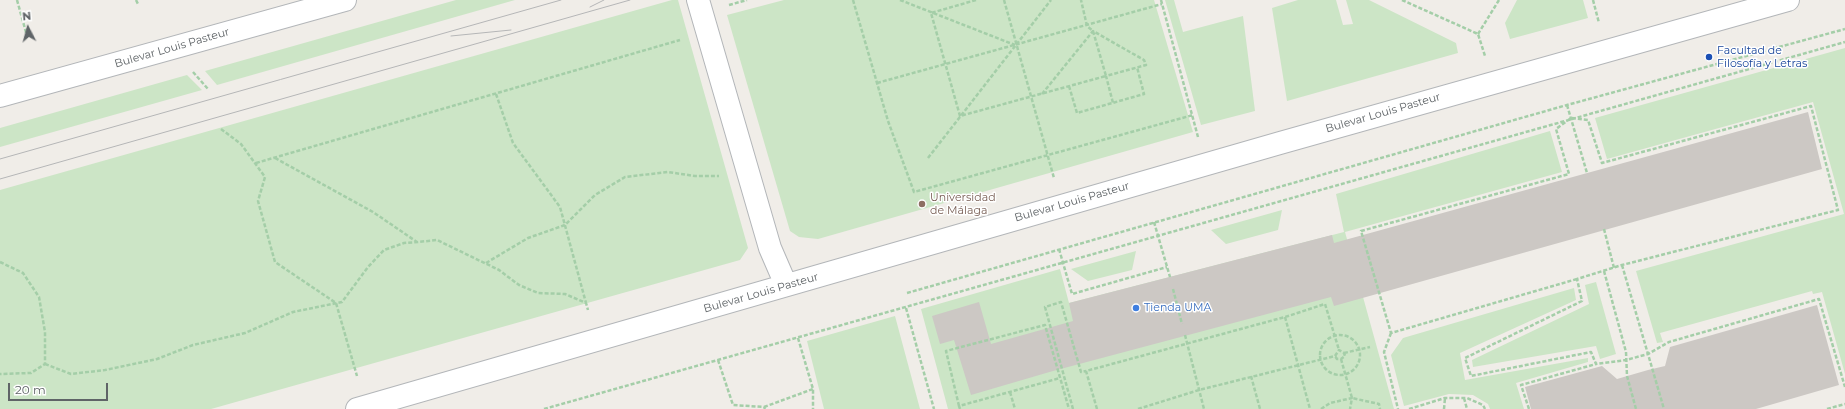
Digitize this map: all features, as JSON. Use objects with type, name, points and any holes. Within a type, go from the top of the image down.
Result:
[{"type":"street","name":"Bulevar Louis Pasteur","points":[[0,96],[345,0]]},
{"type":"street","points":[[698,0],[770,248],[786,285]]},
{"type":"street","name":"Bulevar Louis Pasteur","points":[[357,409],[1516,75],[1788,0]]},
{"type":"path","points":[[17,0],[27,36]]},
{"type":"path","points":[[136,0],[138,4]]},
{"type":"path","points":[[723,7],[734,2],[747,0]]},
{"type":"path","points":[[853,0],[888,121],[914,192],[1193,115]]},
{"type":"path","points":[[900,0],[1015,45]]},
{"type":"path","points":[[931,13],[976,0]]},
{"type":"path","points":[[1004,0],[1015,45],[1031,96],[1054,180]]},
{"type":"path","points":[[928,158],[1015,45],[1052,0]]},
{"type":"path","points":[[960,116],[1146,65],[1144,60],[1093,31],[1087,26],[1081,0]]},
{"type":"path","points":[[1161,0],[1199,139]]},
{"type":"path","points":[[1402,0],[1478,34],[1486,58]]},
{"type":"path","points":[[1478,34],[1499,0]]},
{"type":"path","points":[[1593,0],[1600,26]]},
{"type":"path","points":[[877,83],[947,65],[1162,4]]},
{"type":"path","points":[[931,13],[947,65],[960,116]]},
{"type":"path","points":[[907,293],[1567,105],[1845,29]]},
{"type":"path","points":[[1093,31],[1113,103]]},
{"type":"path","points":[[1042,94],[1093,31]]},
{"type":"path","points":[[256,163],[684,38]]},
{"type":"path","points":[[544,409],[906,308],[1571,118],[1845,42]]},
{"type":"path","points":[[1069,86],[1077,112],[1113,103],[1144,94],[1137,67]]},
{"type":"path","points":[[192,71],[208,89]]},
{"type":"path","points":[[496,94],[513,143],[560,207],[588,310]]},
{"type":"path","points":[[1567,105],[1587,173]]},
{"type":"path","points":[[1392,334],[1622,265],[1838,210],[1811,106],[1602,164],[1588,120],[1571,118],[1556,129],[1569,174],[1360,231],[1392,334],[1384,352],[1398,409]]},
{"type":"path","points":[[220,129],[241,144],[265,177],[258,201],[275,262],[336,303],[358,376]]},
{"type":"path","points":[[275,158],[373,212],[418,242]]},
{"type":"path","points":[[485,264],[528,238],[565,225],[595,195],[625,177],[668,172],[695,176],[721,176]]},
{"type":"path","points":[[1154,222],[1170,277]]},
{"type":"path","points":[[1604,229],[1614,268]]},
{"type":"path","points":[[45,364],[71,374],[104,370],[157,359],[193,345],[245,333],[293,312],[342,302],[368,266],[384,250],[404,243],[437,240],[499,270],[519,285],[538,293],[565,294],[586,303]]},
{"type":"path","points":[[1059,249],[1072,294],[1167,267]]},
{"type":"path","points":[[0,262],[23,273],[39,297],[45,332],[45,364]]},
{"type":"path","points":[[1622,265],[1664,409]]},
{"type":"path","points":[[1604,271],[1626,352],[1627,376],[1636,409]]},
{"type":"path","points":[[1577,279],[1582,301],[1465,358],[1471,376],[1591,352],[1596,364]]},
{"type":"path","points":[[1173,289],[1182,324]]},
{"type":"path","points":[[1529,409],[1521,385],[1596,364],[1626,360],[1648,354],[1669,342],[1819,298],[1845,387]]},
{"type":"path","points":[[1073,409],[1045,307],[1061,302],[1081,372],[1286,317],[1325,304],[1339,350],[1344,353],[1361,351],[1370,347]]},
{"type":"path","points":[[906,308],[934,409]]},
{"type":"path","points":[[1286,317],[1310,409]]},
{"type":"path","points":[[1060,378],[959,408],[946,351],[1045,325],[1069,409]]},
{"type":"path","points":[[1342,334],[1357,342],[1361,351],[1359,365],[1354,371],[1345,375],[1333,374],[1326,370],[1320,359],[1320,350],[1323,343],[1334,336],[1342,334]]},
{"type":"path","points":[[1185,335],[1204,409]]},
{"type":"path","points":[[798,338],[813,389],[813,409]]},
{"type":"path","points":[[1138,409],[1146,408],[1199,390],[1251,376],[1335,356],[1339,350]]},
{"type":"path","points":[[1340,359],[1345,356],[1344,353]]},
{"type":"path","points":[[1335,356],[1337,359],[1340,359],[1352,398],[1350,409]]},
{"type":"path","points":[[718,360],[733,405],[765,408],[813,389]]},
{"type":"path","points":[[0,374],[31,373],[45,364]]},
{"type":"path","points":[[1086,371],[1097,409]]},
{"type":"path","points":[[1251,376],[1260,409]]},
{"type":"path","points":[[1010,392],[1015,409]]},
{"type":"path","points":[[1321,409],[1330,403],[1352,398],[1379,404],[1380,409]]},
{"type":"path","points":[[1444,409],[1445,398]]},
{"type":"path","points":[[1409,409],[1445,398],[1464,398],[1483,405],[1485,409]]},
{"type":"path","points":[[1464,398],[1467,409]]},
{"type":"path","points":[[1827,409],[1845,404]]},
{"type":"green space","points":[[456,0],[515,0],[217,85],[205,71]]},
{"type":"green space","points":[[672,0],[678,0],[748,248],[740,260],[211,409],[0,409],[0,190]]},
{"type":"green space","points":[[784,0],[1154,0],[1193,132],[818,239],[799,237],[790,231],[727,15]]},
{"type":"green space","points":[[1165,0],[1174,0],[1183,32],[1243,16],[1255,111],[1201,125]]},
{"type":"green space","points":[[1298,0],[1336,0],[1343,25],[1353,24],[1346,0],[1369,0],[1456,43],[1458,53],[1287,101],[1272,8]]},
{"type":"green space","points":[[1517,0],[1583,0],[1588,18],[1510,39],[1505,23]]},
{"type":"green space","points":[[1845,48],[1845,374],[1822,292],[1813,294],[1812,291],[1660,333],[1663,342],[1657,343],[1636,271],[1844,214],[1813,102],[1607,159],[1595,118]]},
{"type":"green space","points":[[187,75],[202,90],[0,147],[0,128]]},
{"type":"green space","points":[[1550,131],[1562,172],[1345,232],[1394,409],[948,409],[921,309],[1060,269],[1069,303],[1344,232],[1336,194]]},
{"type":"green space","points":[[1282,210],[1278,230],[1226,244],[1211,230]]},
{"type":"green space","points":[[1136,251],[1132,270],[1088,281],[1071,269]]},
{"type":"green space","points":[[1596,282],[1616,354],[1600,359],[1596,346],[1473,367],[1472,360],[1589,304],[1585,285]]},
{"type":"green space","points":[[1574,288],[1576,300],[1460,353],[1465,380],[1588,358],[1588,362],[1516,383],[1524,409],[1490,409],[1488,404],[1473,395],[1449,394],[1404,406],[1391,355],[1403,338]]},
{"type":"green space","points":[[895,316],[920,409],[824,409],[807,341]]},
{"type":"building","points":[[1808,112],[1822,169],[1334,306],[1331,297],[1053,371],[971,395],[954,340],[940,344],[932,316],[979,302],[991,344],[1073,321],[1069,303],[1332,235],[1334,243]]},
{"type":"building","points":[[1817,305],[1839,385],[1756,409],[1531,409],[1525,387],[1602,366],[1617,379],[1665,366],[1670,347]]},
{"type":"tram line","points":[[0,159],[561,0]]},
{"type":"tram line","points":[[590,7],[604,0]]},
{"type":"tram line","points":[[0,179],[630,0]]},
{"type":"tram line","points":[[451,36],[511,30]]},
{"type":"place","name":"Facultad de Filosofía y Letras","points":[[1709,57]]},
{"type":"place","name":"Universidad de Málaga","points":[[922,204]]},
{"type":"place","name":"Tienda UMA","points":[[1136,308]]}]
